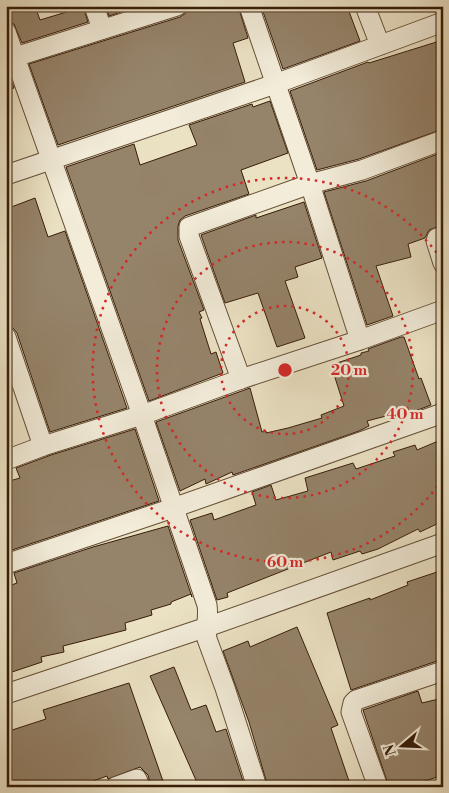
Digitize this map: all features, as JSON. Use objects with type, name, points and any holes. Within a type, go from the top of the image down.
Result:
[{"type":"street","points":[[94,6],[102,29]]},
{"type":"street","points":[[15,57],[177,6]]},
{"type":"street","points":[[250,6],[360,340]]},
{"type":"street","points":[[365,6],[380,45]]},
{"type":"street","points":[[6,175],[275,84],[443,22]]},
{"type":"street","points":[[6,32],[142,415],[207,606],[209,617],[207,639],[257,787]]},
{"type":"street","points":[[241,379],[189,236],[189,227],[310,184],[362,170],[443,140]]},
{"type":"street","points":[[443,236],[437,238],[436,241],[443,264]]},
{"type":"street","points":[[6,460],[43,446],[142,415],[443,310]]},
{"type":"street","points":[[6,338],[43,446]]},
{"type":"street","points":[[6,564],[443,414]]},
{"type":"street","points":[[6,694],[207,627],[443,542]]},
{"type":"street","points":[[378,787],[352,712],[353,703],[356,700],[443,671]]},
{"type":"street","points":[[115,787],[137,779],[140,787]]},
{"type":"building","points":[[6,6],[35,6],[40,20],[83,7],[88,22],[22,43],[14,24],[6,21]]},
{"type":"building","points":[[106,6],[139,6],[109,16]]},
{"type":"building","points":[[188,6],[238,6],[248,38],[233,43],[245,82],[58,145],[29,64],[180,17],[186,13]]},
{"type":"building","points":[[261,6],[347,6],[360,41],[283,69]]},
{"type":"building","points":[[443,40],[443,129],[359,159],[317,170],[290,91],[368,62]]},
{"type":"building","points":[[6,66],[14,88],[6,91]]},
{"type":"building","points":[[270,101],[288,153],[241,170],[249,194],[185,216],[180,220],[178,226],[178,240],[204,310],[199,312],[202,318],[200,319],[211,354],[216,352],[223,373],[149,401],[66,167],[134,144],[140,165],[197,145],[189,125],[252,104],[253,107]]},
{"type":"building","points":[[443,152],[443,225],[429,230],[425,238],[408,244],[411,257],[376,266],[393,316],[367,325],[324,192],[366,181]]},
{"type":"building","points":[[35,198],[48,237],[65,231],[127,408],[50,432],[17,333],[13,328],[6,326],[6,209]]},
{"type":"building","points":[[304,202],[322,258],[295,267],[298,277],[285,281],[305,338],[277,347],[258,293],[225,303],[201,235],[256,215],[256,218]]},
{"type":"building","points":[[404,337],[419,379],[421,378],[431,405],[410,413],[409,410],[367,421],[369,426],[359,431],[233,475],[232,472],[206,484],[205,479],[180,491],[156,422],[250,388],[262,432],[266,431],[266,433],[288,428],[322,418],[321,415],[344,406],[331,365],[361,355],[361,353],[369,351],[368,349]]},
{"type":"building","points":[[6,373],[12,391],[6,393]]},
{"type":"building","points":[[135,429],[159,501],[6,552],[6,482],[20,478],[16,468]]},
{"type":"building","points":[[443,439],[443,521],[420,532],[418,529],[378,549],[362,554],[360,551],[333,560],[331,552],[227,593],[228,597],[217,600],[190,520],[212,513],[214,520],[256,505],[252,492],[271,485],[276,500],[308,491],[305,478],[353,463],[356,469],[395,456],[393,452],[415,445],[417,450]]},
{"type":"building","points":[[168,526],[191,594],[171,602],[171,604],[151,610],[152,615],[125,623],[126,630],[63,646],[64,652],[41,657],[42,662],[6,674],[6,642],[12,640],[6,620],[6,587],[17,583],[14,573],[93,547]]},
{"type":"building","points":[[443,570],[443,659],[351,690],[327,613],[370,598],[370,600],[408,585],[407,582]]},
{"type":"building","points":[[297,627],[338,725],[331,728],[351,787],[268,787],[249,722],[223,651],[248,641],[250,647]]},
{"type":"building","points":[[174,667],[191,710],[206,705],[216,732],[226,729],[245,787],[199,787],[150,676]]},
{"type":"building","points":[[129,683],[165,787],[151,787],[148,775],[140,767],[108,779],[107,776],[77,787],[6,787],[6,732],[46,719],[43,710]]},
{"type":"building","points":[[418,691],[422,703],[443,698],[443,775],[407,787],[389,787],[363,710]]}]
